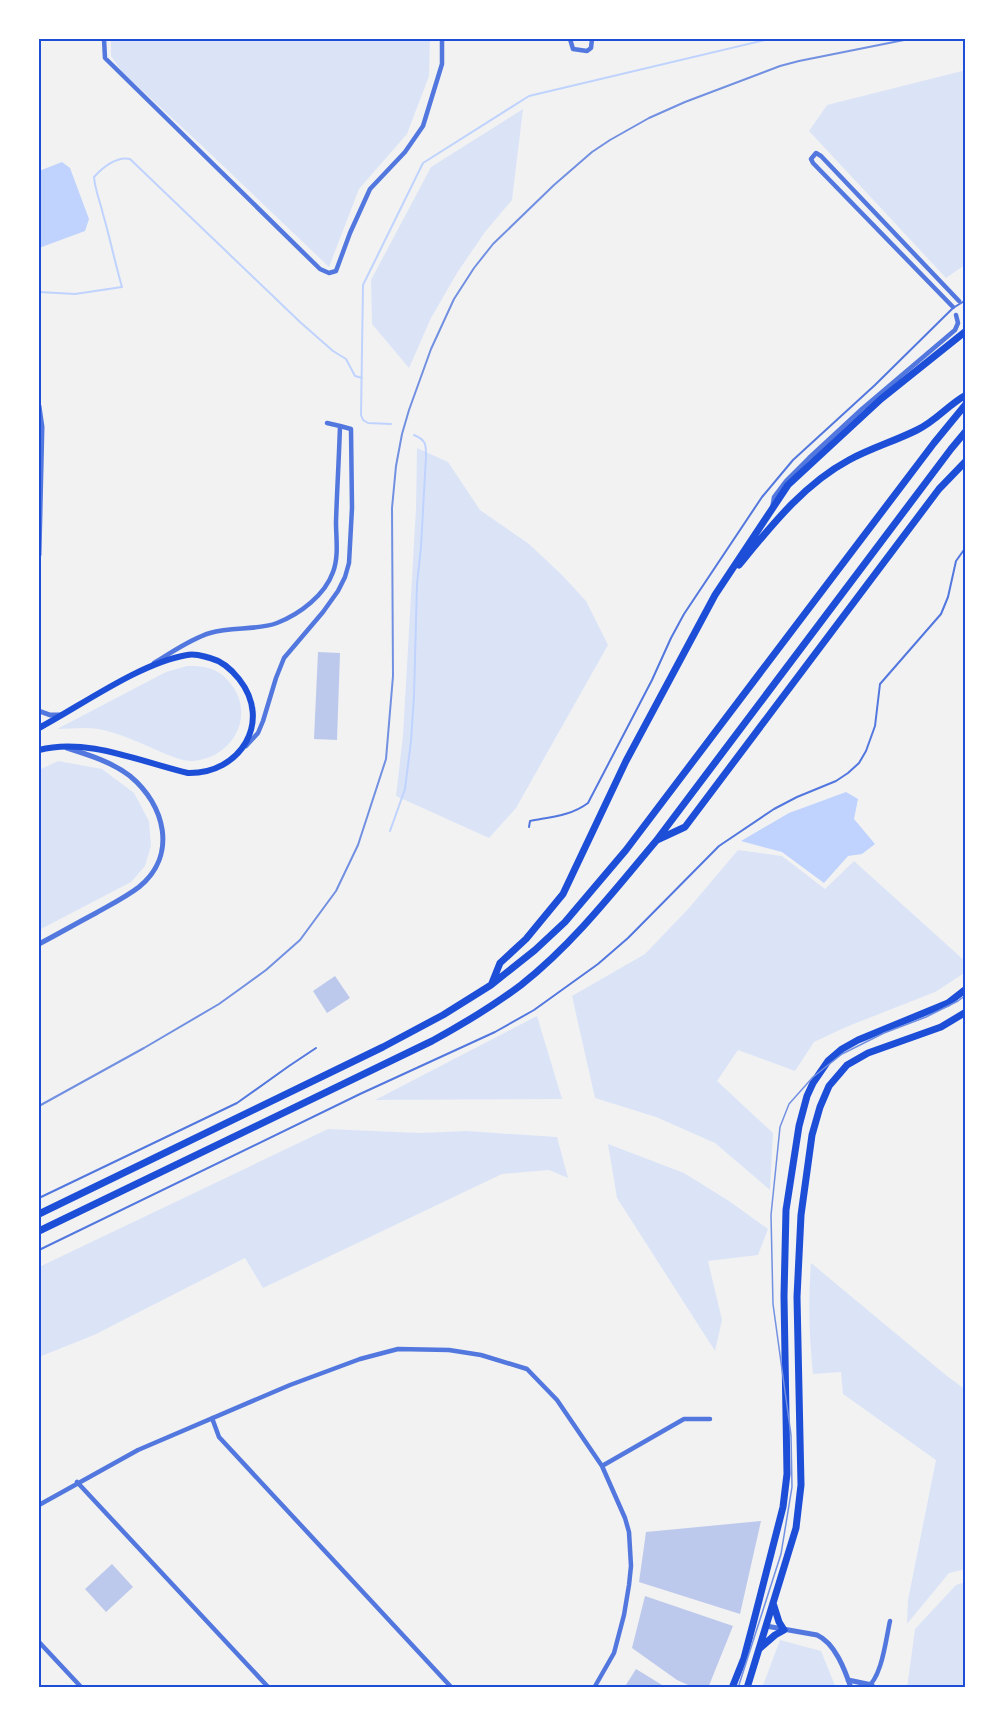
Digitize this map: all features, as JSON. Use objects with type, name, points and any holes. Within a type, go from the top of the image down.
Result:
[{"type":"main road","points":[[491,985],[500,963],[526,939],[563,894],[626,761],[715,595],[788,485],[881,399],[966,331]]},
{"type":"main road","points":[[715,595],[779,517],[826,474],[873,447],[917,430],[935,419],[951,403],[966,395]]},
{"type":"main road","points":[[39,1214],[383,1047],[443,1015],[491,985],[535,950],[565,922],[626,850],[934,443],[966,404]]},
{"type":"main road","points":[[39,1231],[391,1061],[484,1011],[522,984],[574,936],[656,841],[966,430]]},
{"type":"main road","points":[[656,841],[685,827],[939,489],[966,461]]},
{"type":"main road","points":[[39,728],[133,675],[189,654],[211,658],[236,674],[252,703],[251,732],[240,751],[222,765],[199,774],[173,770],[83,747],[61,746],[39,750]]},
{"type":"main road","points":[[732,1688],[744,1658],[783,1507],[787,1474],[784,1296],[786,1210],[799,1126],[807,1096],[828,1061],[842,1049],[858,1040],[948,1003],[966,988]]},
{"type":"main road","points":[[747,1688],[796,1528],[801,1485],[797,1297],[801,1215],[812,1135],[820,1107],[829,1086],[847,1065],[867,1053],[941,1026],[966,1012]]},
{"type":"main road","points":[[759,1649],[784,1630],[772,1604]]},
{"type":"street","points":[[104,39],[105,57],[320,269],[329,273],[336,271],[370,189],[405,153],[423,126],[442,64],[441,39]]},
{"type":"street","points":[[570,39],[573,49],[587,51],[591,48],[592,39]]},
{"type":"street","points":[[952,307],[813,163],[812,159],[816,153],[959,301]]},
{"type":"street","points":[[772,509],[774,497],[809,458],[862,409],[955,330],[958,323],[956,315]]},
{"type":"street","points":[[39,406],[42,427],[39,555]]},
{"type":"street","points":[[240,751],[258,733],[284,658],[338,591],[349,563],[352,433],[348,427],[327,423]]},
{"type":"street","points":[[133,675],[210,633],[259,628],[278,622],[297,612],[326,586],[333,571],[337,539],[340,426]]},
{"type":"street","points":[[338,507],[352,508]]},
{"type":"street","points":[[39,711],[62,716]]},
{"type":"street","points":[[39,944],[140,886],[154,872],[164,841],[163,828],[155,808],[143,789],[129,776],[115,766],[61,746]]},
{"type":"street","points":[[39,1505],[138,1450],[290,1385],[360,1359],[398,1349],[449,1350],[481,1355],[526,1369],[557,1400],[602,1466],[628,1528],[631,1566],[624,1615],[614,1653],[594,1688]]},
{"type":"street","points":[[212,1418],[219,1437],[452,1688]]},
{"type":"street","points":[[602,1466],[684,1419],[710,1419]]},
{"type":"street","points":[[78,1482],[269,1688]]},
{"type":"street","points":[[848,1680],[870,1687],[882,1658],[890,1621]]},
{"type":"street","points":[[766,1626],[825,1638],[836,1655],[851,1688]]},
{"type":"street","points":[[39,1642],[82,1688]]},
{"type":"lane","points":[[529,827],[530,821],[564,814],[588,803],[684,614],[758,503],[788,465],[876,385],[952,308],[966,300]]},
{"type":"lane","points":[[39,1250],[360,1094],[495,1032],[534,1010],[590,970],[628,938],[719,846],[774,809],[836,781],[859,763],[875,726],[880,684],[941,614],[948,597],[956,561],[966,547]]},
{"type":"lane","points":[[39,1198],[237,1103],[316,1048]]},
{"type":"shaded area","points":[[111,39],[430,39],[429,76],[407,134],[359,189],[329,267],[122,72],[111,56]]},
{"type":"shaded area","points":[[966,70],[966,264],[946,278],[809,131],[827,105]]},
{"type":"shaded area","points":[[523,109],[512,200],[485,232],[457,273],[431,318],[409,368],[372,324],[371,280],[431,167]]},
{"type":"shaded area","points":[[417,448],[448,462],[480,510],[529,544],[561,574],[586,601],[608,645],[516,808],[489,838],[396,796],[403,735],[416,508]]},
{"type":"shaded area","points":[[187,666],[214,670],[228,680],[239,700],[240,725],[228,745],[218,753],[206,758],[185,761],[123,736],[98,729],[57,729],[166,672]]},
{"type":"shaded area","points":[[58,761],[102,769],[134,793],[149,821],[151,846],[145,866],[131,882],[39,930],[39,770]]},
{"type":"shaded area","points":[[738,850],[782,856],[825,889],[854,861],[966,962],[966,972],[935,992],[814,1042],[795,1071],[738,1050],[717,1081],[773,1133],[770,1190],[715,1143],[656,1117],[595,1098],[572,996],[645,954],[689,908]]},
{"type":"shaded area","points":[[537,1016],[562,1099],[375,1100]]},
{"type":"shaded area","points":[[328,1129],[420,1133],[466,1131],[557,1137],[568,1178],[549,1170],[502,1174],[263,1288],[245,1258],[94,1335],[39,1357],[39,1267]]},
{"type":"shaded area","points":[[608,1144],[684,1173],[768,1229],[758,1255],[708,1261],[722,1320],[715,1351],[617,1198]]},
{"type":"shaded area","points":[[811,1263],[966,1390],[966,1569],[949,1573],[907,1624],[908,1600],[936,1460],[843,1394],[841,1372],[813,1374],[809,1318]]},
{"type":"shaded area","points":[[966,1582],[966,1688],[907,1688],[915,1629],[956,1585]]},
{"type":"shaded area","points":[[780,1640],[821,1651],[836,1688],[762,1688]]},
{"type":"water","points":[[62,162],[70,168],[89,219],[85,231],[39,248],[39,171]]},
{"type":"water","points":[[846,792],[858,799],[854,819],[875,844],[862,854],[848,856],[824,883],[782,852],[741,841],[789,813]]},
{"type":"building","points":[[318,652],[340,653],[337,740],[314,739]]},
{"type":"building","points":[[335,976],[350,998],[327,1013],[313,991]]},
{"type":"building","points":[[761,1521],[740,1614],[639,1582],[646,1532]]},
{"type":"building","points":[[112,1564],[133,1587],[106,1612],[85,1589]]},
{"type":"building","points":[[645,1596],[733,1626],[708,1688],[695,1688],[677,1680],[632,1648]]},
{"type":"building","points":[[636,1669],[667,1688],[624,1688]]},
{"type":"waterway","points":[[391,424],[368,423],[361,415],[363,285],[423,163],[529,96],[769,39]]},
{"type":"waterway","points":[[39,292],[75,294],[122,287],[94,177],[110,163],[120,159],[130,159],[300,322],[333,351],[346,359],[355,376],[362,378]]},
{"type":"waterway","points":[[390,831],[405,789],[414,696],[417,584],[426,456],[424,443],[414,435]]},
{"type":"tram line","points":[[738,1688],[781,1554],[792,1487],[791,1435],[773,1304],[771,1215],[780,1127],[789,1104],[813,1077],[842,1054],[884,1033],[926,1017],[966,995]]},
{"type":"railway","points":[[39,1106],[144,1048],[219,1004],[244,986],[300,940],[336,891],[358,845],[386,759],[393,676],[392,508],[402,434],[431,349],[454,299],[493,244],[592,152],[649,118],[780,66],[909,39]]}]
